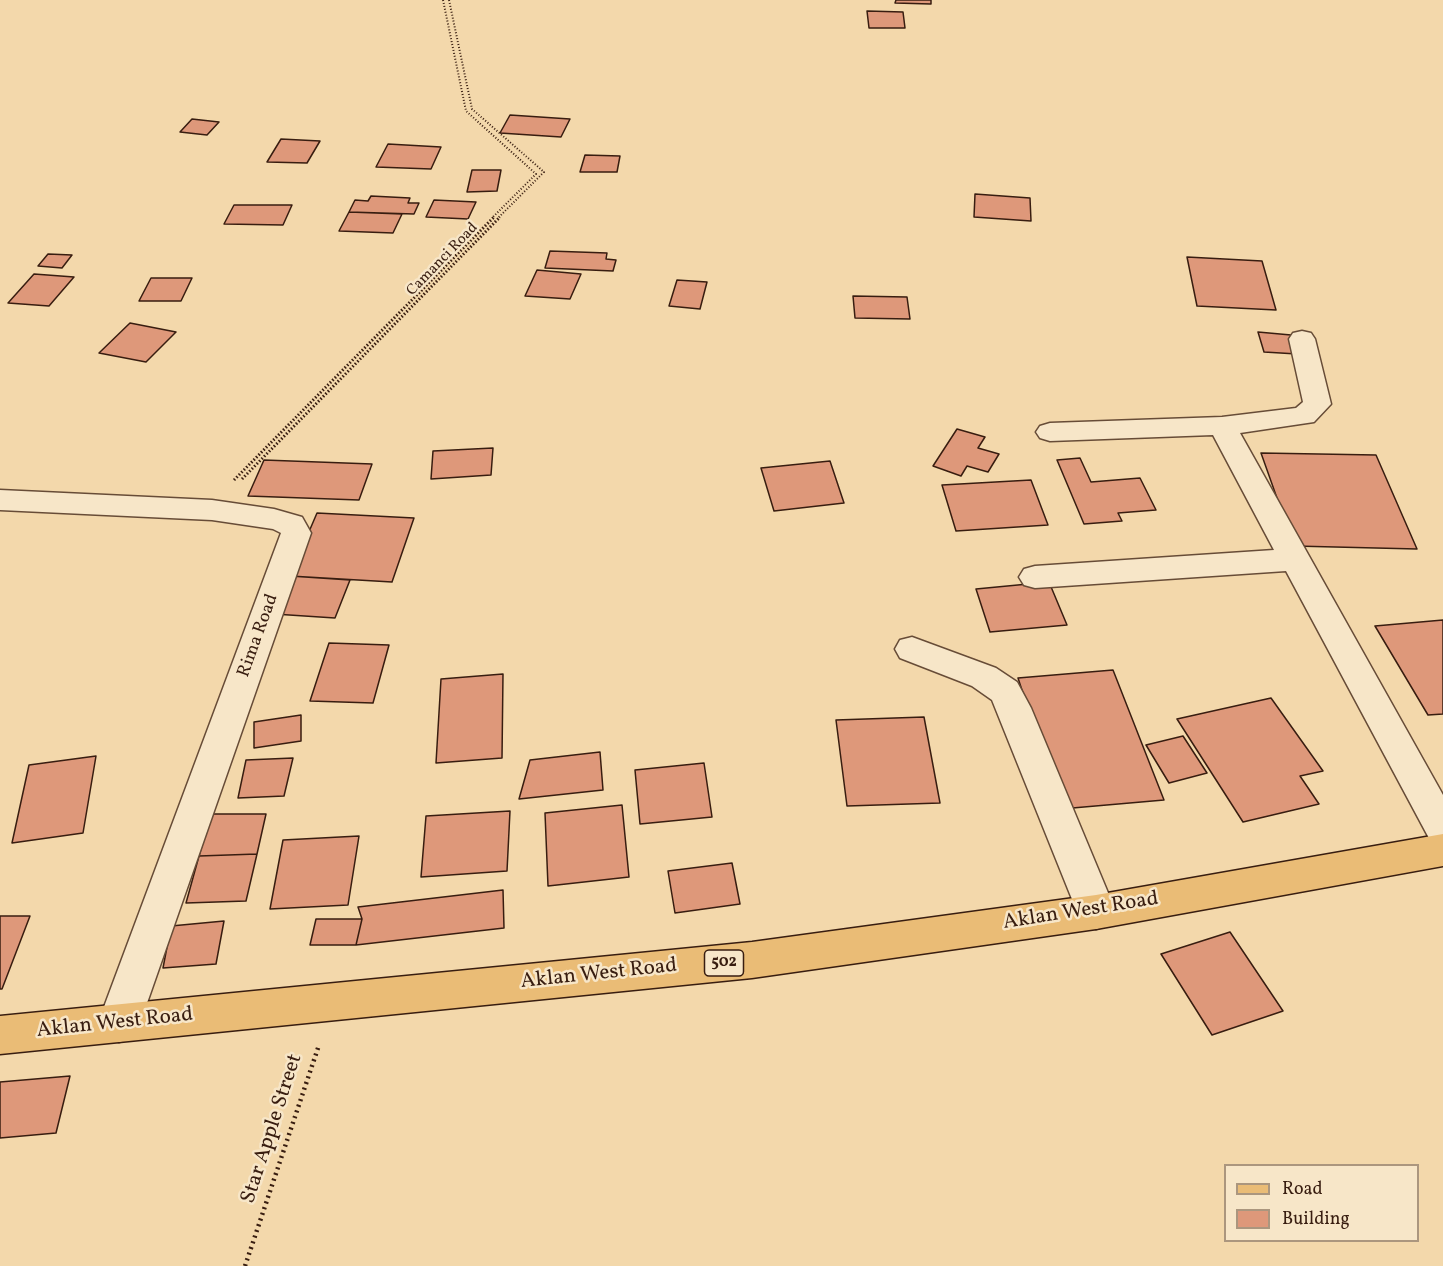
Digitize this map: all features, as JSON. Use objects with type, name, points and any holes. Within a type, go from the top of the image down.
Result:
[{"type":"main road","name":"Aklan West Road","points":[[0,1035],[752,960],[1096,912],[1443,850]]},
{"type":"street","points":[[1050,432],[1222,426],[1304,416],[1317,404],[1302,339]]},
{"type":"street","points":[[1222,426],[1443,829]]},
{"type":"street","name":"Rima Road","points":[[0,500],[208,510],[274,519],[291,524],[296,533],[119,1023]]},
{"type":"street","points":[[1035,577],[1294,560]]},
{"type":"street","points":[[912,649],[984,677],[1005,691],[1014,708],[1096,912]]},
{"type":"path","name":"Camanci Road","points":[[208,510],[536,174],[466,111],[443,0]]},
{"type":"path","name":"Camanci Road","points":[[208,510],[544,172],[472,109],[449,0]]},
{"type":"path","name":"Star Apple Street","points":[[245,1266],[333,1002]]},
{"type":"building","points":[[896,0],[931,0],[931,4],[895,3]]},
{"type":"building","points":[[867,11],[903,12],[905,28],[869,28]]},
{"type":"building","points":[[510,115],[570,119],[561,137],[500,133]]},
{"type":"building","points":[[192,119],[219,122],[207,135],[180,132]]},
{"type":"building","points":[[281,139],[320,141],[307,163],[267,162]]},
{"type":"building","points":[[388,144],[441,147],[431,169],[376,167]]},
{"type":"building","points":[[585,155],[620,156],[617,172],[580,172]]},
{"type":"building","points":[[472,170],[501,170],[497,191],[467,192]]},
{"type":"building","points":[[975,194],[1030,198],[1031,221],[974,217]]},
{"type":"building","points":[[371,196],[410,198],[408,203],[419,203],[414,214],[349,212],[355,200],[368,201]]},
{"type":"building","points":[[434,200],[476,202],[468,219],[426,217]]},
{"type":"building","points":[[234,205],[292,205],[283,225],[224,224]]},
{"type":"building","points":[[349,212],[402,214],[393,233],[339,231]]},
{"type":"building","points":[[550,251],[607,253],[606,259],[616,260],[613,271],[545,268]]},
{"type":"building","points":[[48,254],[72,255],[62,268],[38,266]]},
{"type":"building","points":[[1187,257],[1262,261],[1276,310],[1197,306]]},
{"type":"building","points":[[537,270],[581,274],[570,299],[525,296]]},
{"type":"building","points":[[34,274],[74,277],[49,306],[8,303]]},
{"type":"building","points":[[151,278],[192,278],[181,301],[139,301]]},
{"type":"building","points":[[677,280],[707,282],[700,309],[669,306]]},
{"type":"building","points":[[853,296],[907,297],[910,319],[855,318]]},
{"type":"building","points":[[130,323],[176,332],[146,362],[99,353]]},
{"type":"building","points":[[1258,332],[1291,335],[1297,354],[1264,352]]},
{"type":"building","points":[[957,429],[985,437],[978,448],[999,454],[988,472],[967,466],[961,476],[933,466]]},
{"type":"building","points":[[493,448],[491,475],[431,479],[433,451]]},
{"type":"building","points":[[1261,453],[1376,455],[1417,549],[1294,546]]},
{"type":"building","points":[[1080,458],[1091,482],[1140,478],[1156,510],[1118,513],[1122,521],[1084,524],[1057,460]]},
{"type":"building","points":[[264,460],[372,464],[359,500],[248,496]]},
{"type":"building","points":[[830,461],[844,503],[774,511],[761,468]]},
{"type":"building","points":[[1031,480],[1048,525],[956,531],[942,485]]},
{"type":"building","points":[[317,513],[414,518],[392,582],[290,576]]},
{"type":"building","points":[[290,576],[350,580],[335,618],[274,614]]},
{"type":"building","points":[[1049,582],[1067,625],[990,632],[976,589]]},
{"type":"building","points":[[1443,620],[1443,714],[1428,715],[1375,626]]},
{"type":"building","points":[[329,643],[389,645],[373,703],[310,701]]},
{"type":"building","points":[[1113,670],[1164,800],[1061,809],[1018,678]]},
{"type":"building","points":[[503,674],[502,758],[436,763],[441,679]]},
{"type":"building","points":[[1271,698],[1323,771],[1300,776],[1319,804],[1243,822],[1177,719]]},
{"type":"building","points":[[301,715],[301,741],[254,748],[254,722]]},
{"type":"building","points":[[924,717],[940,803],[847,806],[836,720]]},
{"type":"building","points":[[1183,736],[1207,773],[1169,783],[1146,745]]},
{"type":"building","points":[[600,752],[603,790],[519,799],[530,760]]},
{"type":"building","points":[[96,756],[83,833],[12,843],[29,765]]},
{"type":"building","points":[[293,758],[284,796],[238,798],[246,760]]},
{"type":"building","points":[[704,763],[712,817],[640,824],[635,770]]},
{"type":"building","points":[[622,805],[629,877],[548,886],[545,813]]},
{"type":"building","points":[[510,811],[507,871],[421,877],[426,816]]},
{"type":"building","points":[[211,814],[266,814],[257,854],[199,856]]},
{"type":"building","points":[[359,836],[348,905],[270,909],[283,840]]},
{"type":"building","points":[[257,854],[246,901],[186,903],[199,856]]},
{"type":"building","points":[[732,863],[740,904],[675,913],[668,871]]},
{"type":"building","points":[[503,890],[504,928],[356,945],[362,919],[358,907]]},
{"type":"building","points":[[0,916],[30,916],[2,989],[0,989]]},
{"type":"building","points":[[316,919],[362,919],[356,945],[310,945]]},
{"type":"building","points":[[224,921],[216,964],[163,968],[171,926]]},
{"type":"building","points":[[1230,932],[1283,1011],[1212,1035],[1161,954]]},
{"type":"building","points":[[70,1076],[56,1133],[0,1138],[0,1082]]}]
